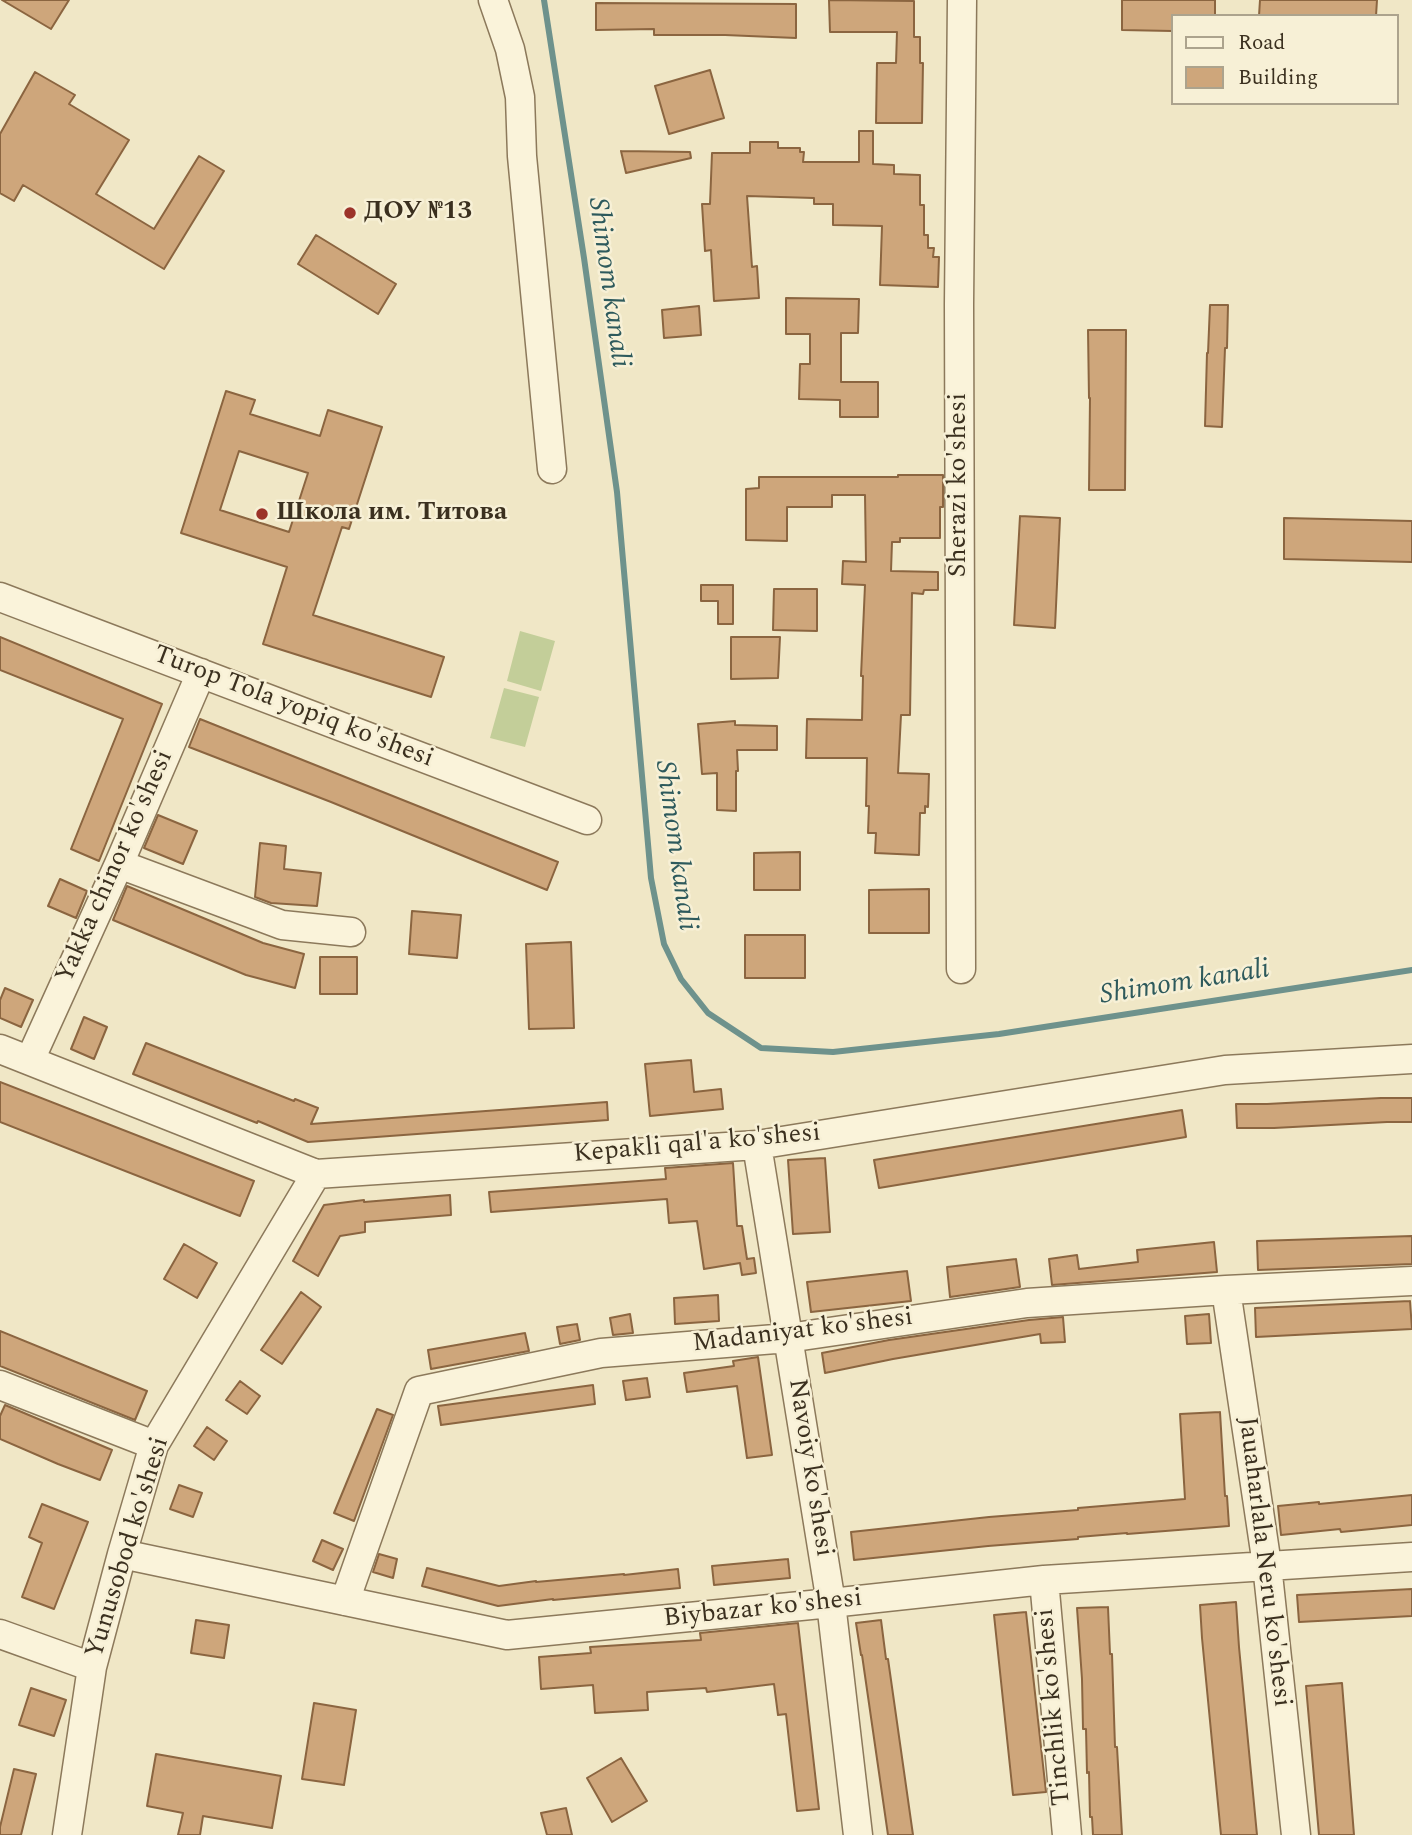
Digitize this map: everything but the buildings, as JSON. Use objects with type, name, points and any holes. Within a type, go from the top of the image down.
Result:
[{"type":"street","points":[[493,0],[510,49],[520,97],[522,156],[552,469]]},
{"type":"street","name":"Sherazi ko'shesi","points":[[961,969],[959,304],[962,0]]},
{"type":"street","name":"Turop Tola yopiq ko'shesi","points":[[0,597],[587,820]]},
{"type":"street","name":"Yakka chinor ko'shesi","points":[[30,1060],[119,864],[201,673]]},
{"type":"street","points":[[119,864],[282,925],[351,932]]},
{"type":"street","name":"Kepakli qal'a ko'shesi","points":[[0,1049],[316,1174],[757,1145],[1224,1070],[1412,1059]]},
{"type":"street","name":"Navoiy ko'shesi","points":[[757,1145],[831,1603],[858,1835]]},
{"type":"street","name":"Yunusobod ko'shesi","points":[[67,1835],[92,1667],[121,1554],[154,1445],[316,1174]]},
{"type":"street","name":"Madaniyat ko'shesi","points":[[345,1601],[419,1391],[601,1353],[788,1338],[1027,1303],[1412,1281]]},
{"type":"street","name":"Jauaharlala Neru ko'shesi","points":[[1226,1290],[1267,1565],[1296,1835]]},
{"type":"street","points":[[0,1385],[154,1445]]},
{"type":"street","name":"Biybazar ko'shesi","points":[[121,1554],[507,1635],[1044,1580],[1412,1557]]},
{"type":"street","name":"Tinchlik ko'shesi","points":[[1044,1580],[1067,1835]]},
{"type":"street","points":[[0,1634],[92,1667]]},
{"type":"green space","points":[[520,631],[555,641],[541,691],[507,681]]},
{"type":"green space","points":[[504,688],[539,697],[525,747],[490,738]]},
{"type":"waterway","name":"Shimom kanali","points":[[544,0],[617,492],[651,878],[664,944],[681,979],[708,1013],[761,1048],[833,1052],[999,1034],[1412,970]]},
{"type":"place","name":"ДОУ №13","points":[[350,213]]},
{"type":"place","name":"Школа им. Титова","points":[[262,514]]}]
